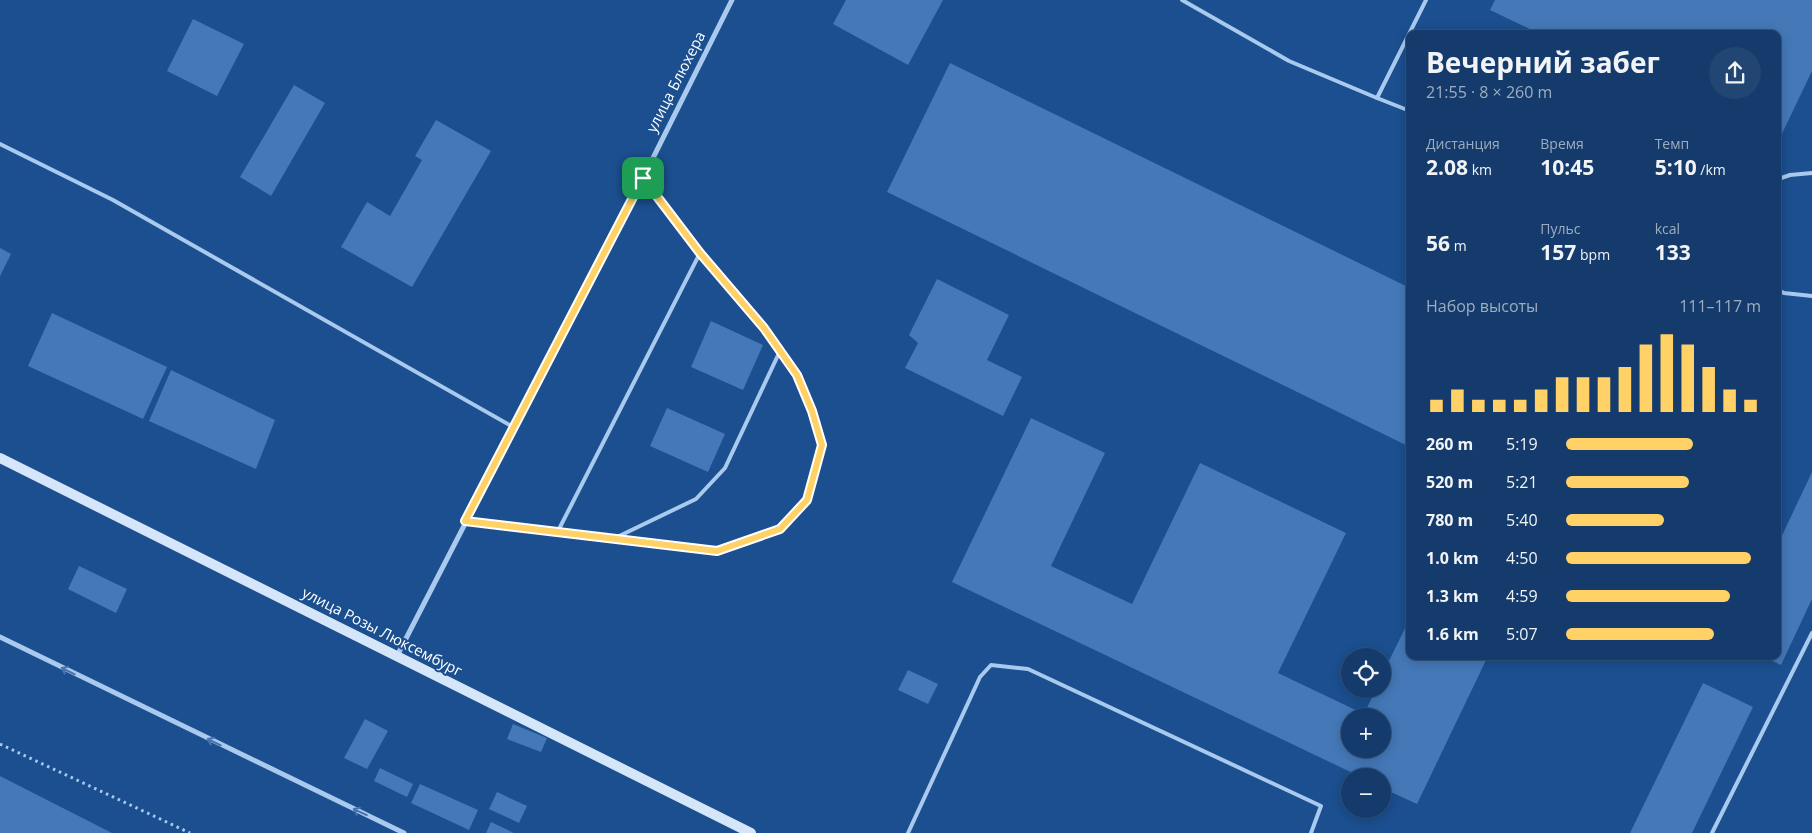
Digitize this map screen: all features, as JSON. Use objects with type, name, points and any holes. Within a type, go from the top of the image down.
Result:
[{"type":"main road","name":"улица Розы Люксембург","points":[[0,458],[751,833]]},
{"type":"street","name":"улица Блюхера","points":[[396,656],[643,178],[732,0]]},
{"type":"street","points":[[0,637],[404,833]]},
{"type":"lane","points":[[1182,0],[1290,61],[1406,109]]},
{"type":"lane","points":[[1411,30],[1426,0]]},
{"type":"lane","points":[[1377,98],[1406,40]]},
{"type":"lane","points":[[0,144],[113,200],[513,427]]},
{"type":"lane","points":[[1781,178],[1790,175],[1812,174]]},
{"type":"lane","points":[[465,521],[717,551],[780,529],[807,500],[822,445],[812,411],[797,375],[741,300],[700,253],[643,178]]},
{"type":"lane","points":[[556,533],[700,253]]},
{"type":"lane","points":[[1781,292],[1784,294],[1812,296]]},
{"type":"lane","points":[[613,540],[696,499],[726,468],[780,351]]},
{"type":"lane","points":[[1712,833],[1812,633]]},
{"type":"lane","points":[[908,833],[980,677],[991,665],[1028,669],[1320,806],[1311,833]]},
{"type":"path","points":[[0,744],[190,833]]},
{"type":"building","points":[[846,0],[943,0],[908,65],[833,24]]},
{"type":"building","points":[[1495,0],[1812,0],[1812,71],[1781,136],[1781,30],[1532,30],[1490,10]]},
{"type":"building","points":[[193,19],[244,44],[217,96],[167,71]]},
{"type":"building","points":[[950,63],[1406,286],[1406,445],[887,192]]},
{"type":"building","points":[[294,85],[325,103],[271,196],[240,177]]},
{"type":"building","points":[[436,120],[491,151],[412,287],[341,247],[367,202],[390,216],[422,160],[415,156]]},
{"type":"building","points":[[0,248],[11,254],[0,276]]},
{"type":"building","points":[[937,279],[1009,315],[987,360],[1022,377],[1003,416],[905,368],[918,343],[909,335]]},
{"type":"building","points":[[52,313],[167,367],[143,419],[28,366]]},
{"type":"building","points":[[711,321],[763,345],[743,390],[691,367]]},
{"type":"building","points":[[171,370],[275,420],[256,469],[149,421]]},
{"type":"building","points":[[667,408],[725,434],[708,472],[650,446]]},
{"type":"building","points":[[1031,418],[1105,453],[1051,566],[1132,604],[1200,463],[1346,533],[1278,673],[1351,708],[1341,708],[1341,758],[1391,758],[1391,708],[1367,708],[1372,698],[1391,698],[1391,657],[1406,626],[1406,660],[1486,660],[1417,804],[1391,792],[1391,768],[1342,768],[952,582]]},
{"type":"building","points":[[1812,472],[1812,599],[1781,665],[1770,660],[1781,660],[1781,538]]},
{"type":"building","points":[[79,566],[127,589],[116,613],[68,589]]},
{"type":"building","points":[[908,670],[938,684],[928,704],[898,690]]},
{"type":"building","points":[[1703,683],[1753,707],[1692,833],[1630,833]]},
{"type":"building","points":[[365,719],[388,731],[367,769],[344,758]]},
{"type":"building","points":[[513,724],[547,738],[541,752],[507,739]]},
{"type":"building","points":[[380,768],[413,784],[407,797],[374,781]]},
{"type":"building","points":[[0,776],[112,833],[0,833]]},
{"type":"building","points":[[420,784],[478,810],[469,830],[411,803]]},
{"type":"building","points":[[497,792],[527,806],[519,823],[489,809]]},
{"type":"building","points":[[491,822],[514,833],[486,833]]},
{"type":"route","points":[[643,178],[700,253],[764,328],[797,375],[812,411],[822,445],[807,500],[780,529],[717,551],[465,521],[513,427],[643,178]]}]
